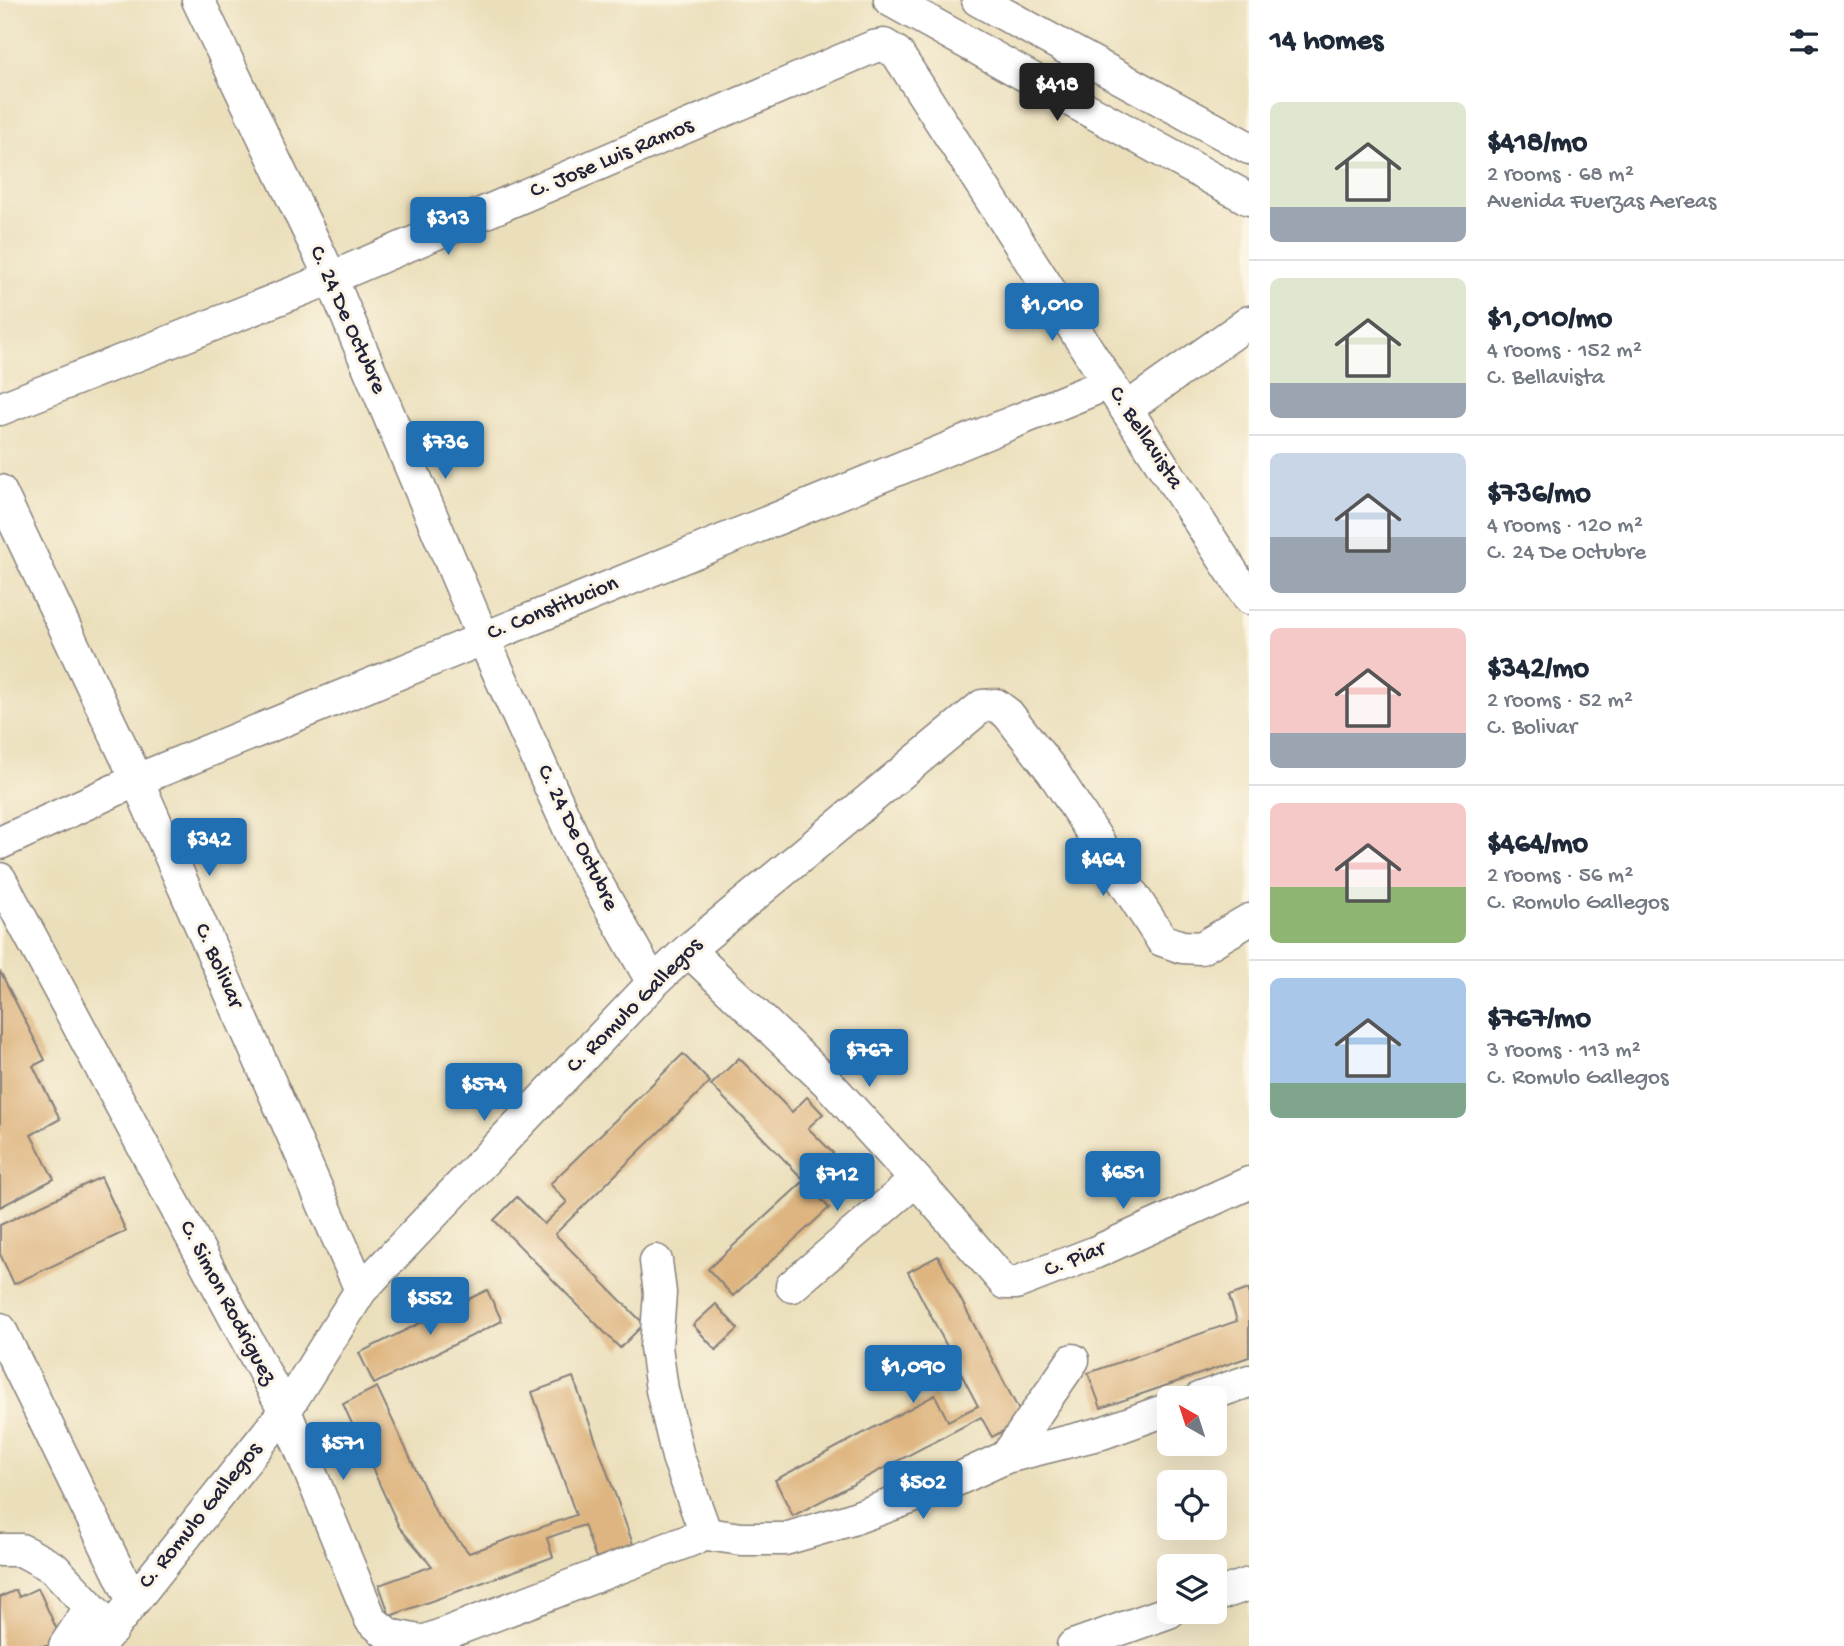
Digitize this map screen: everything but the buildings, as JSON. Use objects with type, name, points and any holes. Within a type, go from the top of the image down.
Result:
[{"type":"street","name":"C. 24 De Octubre","points":[[198,0],[331,278],[483,638],[582,858],[653,983]]},
{"type":"street","points":[[890,0],[1249,199]]},
{"type":"street","points":[[978,0],[1249,148]]},
{"type":"street","name":"C. Bellavista","points":[[873,47],[884,45],[897,53],[1249,598]]},
{"type":"street","name":"C. Jose Luis Ramos","points":[[0,410],[331,278],[873,47]]},
{"type":"street","name":"C. Constitucion","points":[[0,843],[137,780],[483,638],[1117,396],[1249,322]]},
{"type":"street","name":"C. Bolivar","points":[[0,491],[137,780],[361,1290]]},
{"type":"street","name":"C. Romulo Gallegos","points":[[105,1638],[285,1411],[361,1290],[653,983],[688,950],[982,706],[996,705],[1007,714],[1053,772],[1162,940],[1182,947],[1201,948],[1249,920]]},
{"type":"street","name":"C. Simon Rodriguez","points":[[0,879],[285,1411],[371,1620],[389,1635],[423,1642],[696,1538],[700,1533]]},
{"type":"street","points":[[688,950],[827,1082],[916,1180],[792,1286]]},
{"type":"street","name":"C. Piar","points":[[916,1180],[1005,1283],[1016,1283],[1094,1253],[1249,1183]]},
{"type":"street","points":[[656,1261],[660,1293],[656,1346],[663,1390],[678,1457],[704,1526],[700,1533],[741,1539],[785,1539],[849,1520],[943,1486],[1006,1457],[1102,1433],[1157,1413]]},
{"type":"street","points":[[0,1329],[133,1601]]},
{"type":"street","points":[[1006,1457],[1073,1360]]},
{"type":"street","points":[[1227,1389],[1249,1381]]},
{"type":"street","points":[[0,1550],[21,1549],[54,1568],[89,1608],[105,1638]]},
{"type":"street","points":[[1227,1592],[1249,1584]]},
{"type":"street","points":[[65,1646],[89,1608]]},
{"type":"street","points":[[1073,1646],[1157,1616]]}]
